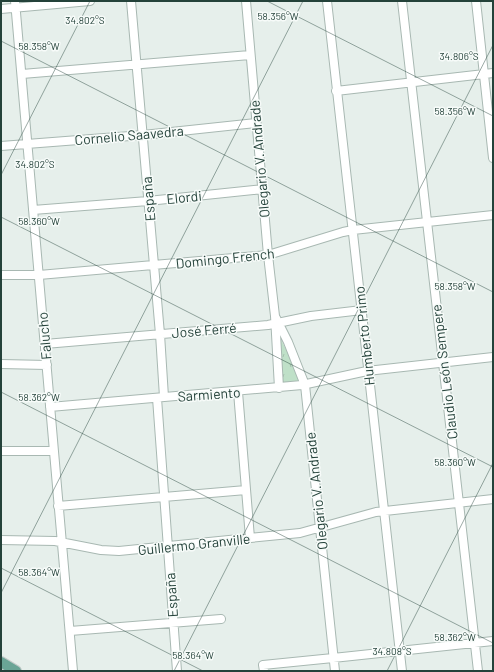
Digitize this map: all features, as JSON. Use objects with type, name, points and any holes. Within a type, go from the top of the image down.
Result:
[{"type":"main road","points":[[1,662],[16,671]]},
{"type":"street","points":[[1,9],[15,4],[90,1]]},
{"type":"street","name":"España","points":[[130,1],[137,64],[160,334],[164,498],[177,671]]},
{"type":"street","name":"Olegario V. Andrade","points":[[246,1],[268,255],[276,321],[279,388]]},
{"type":"street","name":"Humberto Primo","points":[[327,1],[362,310],[367,371],[402,671]]},
{"type":"street","name":"Claudio León Sempere","points":[[402,1],[478,671]]},
{"type":"street","points":[[476,1],[489,74],[493,158]]},
{"type":"street","name":"Falucho","points":[[15,4],[73,671]]},
{"type":"street","points":[[22,74],[250,55]]},
{"type":"street","points":[[336,91],[489,74]]},
{"type":"street","name":"Cornelio Saavedra","points":[[1,146],[143,135],[256,123]]},
{"type":"street","name":"Elordi","points":[[33,210],[148,201],[263,189]]},
{"type":"street","name":"Domingo French","points":[[1,275],[39,275],[268,255],[353,230],[493,215]]},
{"type":"street","name":"José Ferré","points":[[45,344],[160,334],[362,310]]},
{"type":"street","name":"Olegario V. Andrade","points":[[276,321],[291,348],[305,385],[335,671]]},
{"type":"street","name":"Sarmiento","points":[[50,407],[279,388],[305,385],[367,371],[493,357]]},
{"type":"street","points":[[1,364],[47,365]]},
{"type":"street","points":[[238,392],[250,538]]},
{"type":"street","points":[[1,451],[53,451]]},
{"type":"street","points":[[58,506],[246,490]]},
{"type":"street","name":"Guillermo Granville","points":[[1,540],[48,540],[110,551],[300,533],[384,511],[493,499]]},
{"type":"street","points":[[70,631],[221,619]]},
{"type":"street","points":[[264,668],[333,658],[493,641]]},
{"type":"green space","points":[[278,334],[302,380],[300,383],[282,385]]}]
